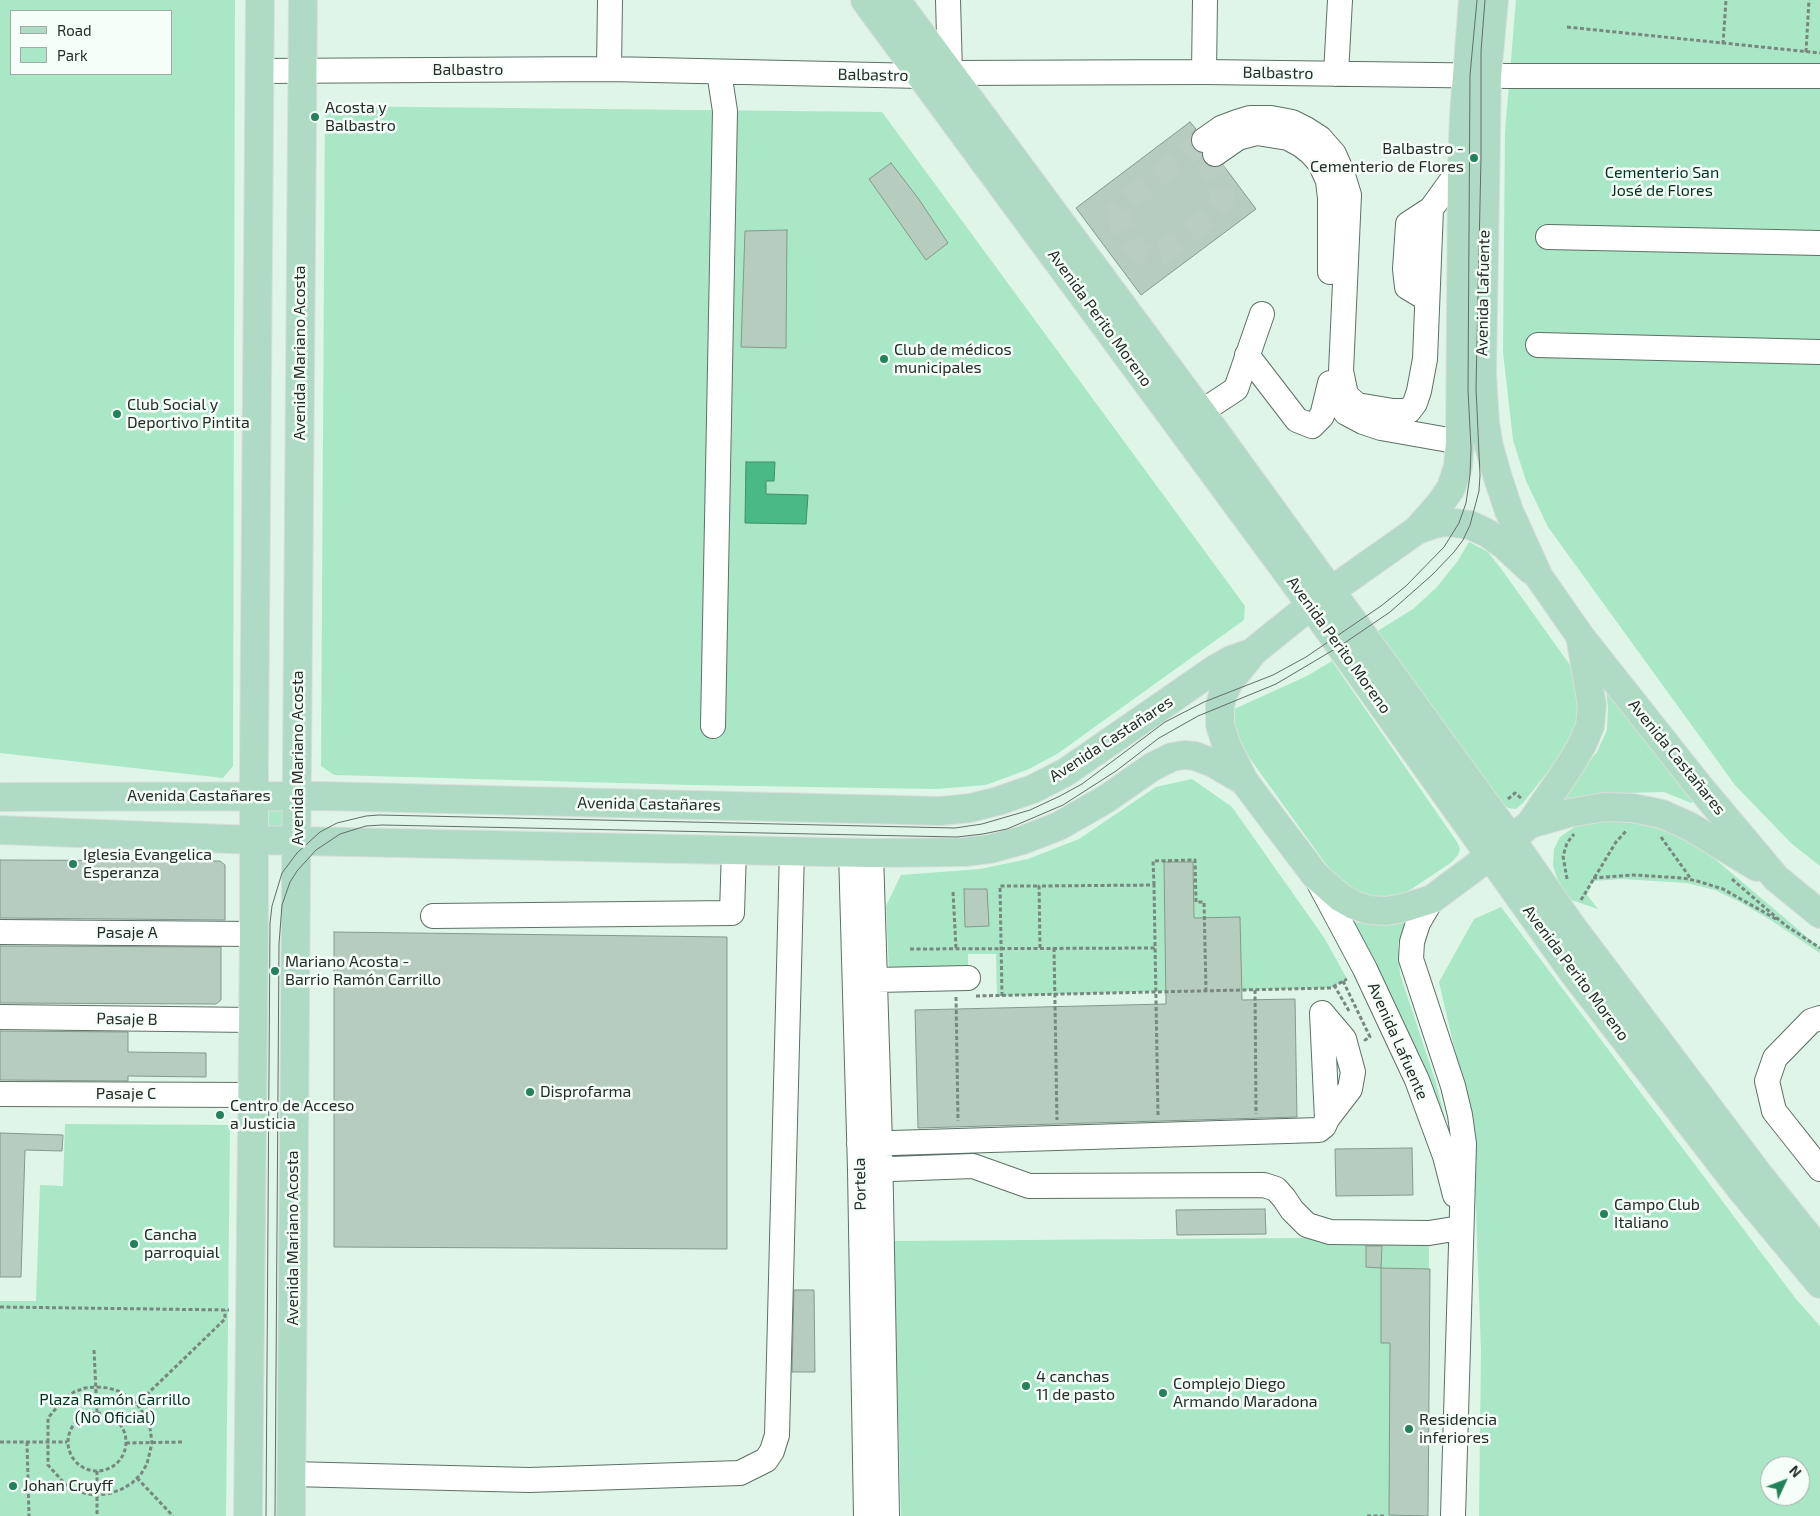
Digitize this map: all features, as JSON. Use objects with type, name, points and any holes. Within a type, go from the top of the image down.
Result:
[{"type":"main road","points":[[248,1516],[237,1310],[253,1095],[260,0]]},
{"type":"main road","name":"Avenida Mariano Acosta","points":[[291,1516],[295,954],[298,840],[303,0]]},
{"type":"main road","name":"Avenida Perito Moreno","points":[[865,0],[921,76],[1321,598],[1522,831],[1573,928],[1760,1176],[1820,1251]]},
{"type":"main road","name":"Avenida Perito Moreno","points":[[896,0],[1201,412],[1321,598]]},
{"type":"main road","name":"Avenida Lafuente","points":[[1473,0],[1477,75],[1482,374],[1485,423],[1498,478],[1509,511],[1539,577],[1580,636],[1592,705],[1590,726],[1577,753],[1522,831]]},
{"type":"main road","name":"Avenida Lafuente","points":[[1254,651],[1321,598],[1417,530],[1440,504],[1451,488],[1458,466],[1460,442],[1462,166],[1477,75],[1494,0]]},
{"type":"main road","name":"Avenida Lafuente","points":[[1417,530],[1447,522],[1470,525],[1487,533],[1504,545],[1539,577]]},
{"type":"main road","name":"Avenida Castañares","points":[[1580,636],[1698,785],[1776,878]]},
{"type":"main road","points":[[1254,651],[1229,682],[1223,694],[1220,706],[1220,724],[1226,744],[1244,781],[1315,874],[1340,897],[1354,905],[1369,910],[1386,912],[1432,899],[1522,831]]},
{"type":"main road","name":"Avenida Castañares","points":[[0,797],[297,796],[942,811],[970,808],[998,802],[1033,789],[1066,772],[1215,669],[1254,651]]},
{"type":"main road","points":[[0,830],[254,840],[861,852],[965,852],[990,849],[1023,840],[1059,826],[1106,799],[1152,767],[1172,757],[1195,756],[1213,763],[1244,781]]},
{"type":"main road","points":[[119,796],[119,835]]},
{"type":"main road","name":"Avenida Castañares","points":[[1522,831],[1570,813],[1605,807],[1633,808],[1662,814],[1689,826],[1776,878],[1820,914]]},
{"type":"main road","name":"Avenida Perito Moreno","points":[[1522,831],[1581,982],[1740,1188],[1820,1284]]},
{"type":"street","points":[[609,69],[610,0]]},
{"type":"street","points":[[931,0],[948,11],[950,73]]},
{"type":"street","points":[[1204,72],[1205,0]]},
{"type":"street","points":[[1336,74],[1340,0]]},
{"type":"street","name":"Balbastro","points":[[260,71],[609,69],[921,76],[950,73],[1204,72],[1820,76]]},
{"type":"street","points":[[713,726],[725,111],[719,72]]},
{"type":"street","points":[[1209,147],[1257,133],[1288,138],[1327,159],[1342,172],[1348,195],[1341,371],[1346,395],[1357,405],[1409,411],[1460,442]]},
{"type":"street","points":[[1247,356],[1297,420],[1312,426],[1322,416],[1330,383],[1330,198],[1327,159]]},
{"type":"street","points":[[1409,411],[1419,391],[1425,359],[1431,209],[1462,166]]},
{"type":"street","points":[[1548,237],[1820,243]]},
{"type":"street","points":[[1201,412],[1236,389],[1262,314]]},
{"type":"street","points":[[1538,344],[1820,352]]},
{"type":"street","points":[[1330,383],[1337,401],[1346,413],[1363,422],[1382,428],[1460,442]]},
{"type":"street","points":[[433,916],[732,913],[734,849]]},
{"type":"street","points":[[291,1474],[548,1479],[740,1473],[766,1460],[777,1435],[792,850]]},
{"type":"street","name":"Portela","points":[[861,852],[876,980],[870,1144]]},
{"type":"street","name":"Portela","points":[[861,852],[870,1144],[866,1516]]},
{"type":"street","name":"Avenida Lafuente","points":[[1315,874],[1365,968],[1395,1031],[1432,1117],[1445,1156],[1461,1222]]},
{"type":"street","name":"Avenida Lafuente","points":[[1432,899],[1418,923],[1412,942],[1411,959],[1453,1086],[1464,1144],[1453,1516]]},
{"type":"street","name":"Pasaje A","points":[[0,932],[254,934]]},
{"type":"street","points":[[876,980],[968,990]]},
{"type":"street","name":"Pasaje B","points":[[0,1017],[254,1020]]},
{"type":"street","points":[[1820,1018],[1811,1021],[1775,1058],[1767,1081],[1774,1111],[1820,1169]]},
{"type":"street","name":"Pasaje C","points":[[0,1094],[253,1095]]},
{"type":"street","points":[[870,1144],[1319,1130],[1324,1126],[1327,1119]]},
{"type":"street","points":[[870,1169],[973,1166],[1029,1186],[1264,1185],[1276,1189],[1292,1210],[1308,1225],[1330,1232],[1429,1233],[1461,1222]]},
{"type":"street","name":"Portela","points":[[870,1169],[887,1516]]},
{"type":"path","points":[[1723,44],[1726,0]]},
{"type":"path","points":[[1806,52],[1809,0]]},
{"type":"path","points":[[1567,27],[1820,53]]},
{"type":"path","points":[[1503,792],[1509,800],[1515,793],[1522,831],[1567,843]]},
{"type":"path","points":[[1577,894],[1581,900],[1616,842],[1630,826],[1621,826]]},
{"type":"path","points":[[1568,882],[1563,856],[1567,843],[1580,830]]},
{"type":"path","points":[[1665,836],[1658,832],[1691,880]]},
{"type":"path","points":[[1159,1135],[1153,861],[1195,860],[1196,902],[1204,902],[1206,990]]},
{"type":"path","points":[[1593,878],[1633,875],[1691,880],[1723,889],[1820,948]]},
{"type":"path","points":[[1728,876],[1785,925]]},
{"type":"path","points":[[1002,996],[1000,886],[1154,885]]},
{"type":"path","points":[[1039,886],[1040,948]]},
{"type":"path","points":[[953,892],[956,948]]},
{"type":"path","points":[[1054,948],[1057,1138]]},
{"type":"path","points":[[910,949],[1155,948]]},
{"type":"path","points":[[959,1141],[956,997],[968,990],[1002,996],[1331,988],[1365,968]]},
{"type":"path","points":[[1343,981],[1370,1037],[1365,1040],[1360,1032]]},
{"type":"path","points":[[1334,985],[1352,1016]]},
{"type":"path","points":[[1255,990],[1256,1132]]},
{"type":"path","points":[[0,1306],[237,1310]]},
{"type":"path","points":[[137,1404],[237,1310]]},
{"type":"path","points":[[94,1350],[97,1413]]},
{"type":"path","points":[[96,1387],[109,1388],[121,1392],[137,1404],[146,1417],[152,1442],[147,1464],[137,1478],[122,1489],[97,1495],[87,1494],[65,1484],[48,1465],[48,1418],[55,1407],[74,1392],[96,1387]]},
{"type":"path","points":[[97,1413],[109,1415],[116,1420],[125,1434],[126,1443],[121,1458],[116,1464],[109,1468],[97,1470],[85,1468],[78,1464],[72,1458],[67,1442],[72,1426],[78,1420],[84,1415],[97,1413]]},
{"type":"path","points":[[0,1442],[67,1442]]},
{"type":"path","points":[[27,1442],[29,1516]]},
{"type":"path","points":[[126,1443],[183,1442]]},
{"type":"path","points":[[97,1470],[97,1516]]},
{"type":"path","points":[[137,1478],[173,1516]]},
{"type":"path","points":[[1367,1516],[1385,1516]]},
{"type":"green space","name":"Club Social y Deportivo Pintita","points":[[0,0],[235,0],[233,766],[223,778],[0,753]]},
{"type":"green space","name":"Cementerio San José de Flores","points":[[1516,0],[1820,0],[1820,866],[1791,843],[1735,785],[1548,527],[1526,481],[1513,440],[1503,352],[1505,132]]},
{"type":"green space","points":[[325,106],[882,112],[1245,606],[1244,620],[1057,754],[1029,769],[986,785],[936,789],[691,785],[334,775],[321,766]]},
{"type":"green space","points":[[1469,542],[1488,552],[1502,570],[1570,665],[1581,696],[1577,728],[1554,764],[1516,809],[1508,808],[1500,802],[1376,632],[1413,609],[1436,588],[1457,562]]},
{"type":"green space","points":[[1332,661],[1460,849],[1452,862],[1395,900],[1360,899],[1333,874],[1233,735],[1232,710],[1307,676]]},
{"type":"green space","points":[[1606,689],[1695,801],[1691,803],[1664,792],[1626,793],[1564,804],[1558,798],[1597,752],[1607,730],[1608,708]]},
{"type":"green space","points":[[1192,779],[1232,807],[1325,939],[1347,979],[1331,988],[1241,990],[1240,917],[1194,919],[1193,862],[1164,863],[1166,991],[997,996],[996,954],[968,954],[968,969],[889,972],[886,906],[901,875],[980,869],[1028,859],[1079,839],[1156,787]]},
{"type":"green space","points":[[271,806],[285,808],[287,827],[268,829],[265,810]]},
{"type":"green space","points":[[1602,820],[1642,824],[1673,833],[1715,859],[1820,948],[1820,953],[1740,902],[1715,890],[1687,883],[1622,879],[1593,881],[1587,895],[1598,909],[1571,900],[1559,883],[1553,866],[1554,849],[1560,837],[1576,826]]},
{"type":"green space","name":"Campo Club Italiano","points":[[1501,907],[1796,1299],[1820,1326],[1820,1516],[1479,1516],[1481,1351],[1473,1129],[1439,982],[1474,919]]},
{"type":"green space","points":[[1407,917],[1398,944],[1400,974],[1436,1083],[1445,1119],[1450,1154],[1344,918],[1359,923],[1373,923]]},
{"type":"green space","name":"Plaza Ramón Carrillo (No Oficial)","points":[[65,1124],[230,1125],[226,1516],[0,1516],[0,1301],[36,1301],[40,1185],[63,1186]]},
{"type":"green space","name":"Complejo Diego Armando Maradona","points":[[1429,1237],[1428,1516],[901,1516],[893,1241]]},
{"type":"shaded area","points":[[746,462],[775,462],[774,481],[766,481],[766,494],[808,495],[806,524],[745,523]]},
{"type":"building","points":[[1190,122],[1196,129],[1190,141],[1193,148],[1202,153],[1203,161],[1209,166],[1216,168],[1223,165],[1256,209],[1141,295],[1076,208]]},
{"type":"building","points":[[891,163],[918,198],[948,243],[926,260],[869,179]]},
{"type":"building","points":[[787,230],[786,348],[741,347],[745,231]]},
{"type":"building","points":[[0,860],[220,861],[225,865],[225,920],[0,918]]},
{"type":"building","points":[[1164,862],[1193,862],[1194,918],[1240,917],[1242,1000],[1295,999],[1297,1117],[918,1128],[915,1010],[1166,1004]]},
{"type":"building","points":[[964,889],[987,889],[989,926],[965,927]]},
{"type":"building","name":"Disprofarma","points":[[334,932],[727,937],[727,1249],[334,1247]]},
{"type":"building","points":[[0,946],[221,947],[221,1000],[216,1004],[0,1003]]},
{"type":"building","points":[[0,1031],[128,1032],[128,1052],[206,1053],[206,1077],[128,1076],[128,1081],[0,1080]]},
{"type":"building","points":[[0,1133],[63,1135],[62,1151],[25,1150],[21,1277],[0,1277]]},
{"type":"building","points":[[1412,1148],[1413,1195],[1336,1196],[1335,1149]]},
{"type":"building","points":[[1265,1209],[1266,1234],[1177,1235],[1176,1210]]},
{"type":"building","points":[[1366,1246],[1382,1246],[1381,1268],[1366,1267]]},
{"type":"building","name":"Residencia inferiores","points":[[1381,1268],[1430,1269],[1428,1516],[1389,1515],[1390,1343],[1381,1343]]},
{"type":"building","points":[[794,1290],[814,1290],[815,1372],[792,1372]]},
{"type":"tunnel","points":[[1204,140],[1126,202],[1119,210],[1120,221],[1125,234],[1137,251],[1148,256],[1164,252],[1214,212],[1223,199],[1221,186],[1211,167],[1215,154]]},
{"type":"tram line","points":[[266,1516],[270,923],[272,906],[282,873],[297,853],[320,832],[337,823],[379,815],[955,828],[982,824],[1030,810],[1082,784],[1165,722],[1204,702],[1273,675],[1306,657],[1381,606],[1406,586],[1444,547],[1459,523],[1466,503],[1471,448],[1468,390],[1470,75],[1477,0]]},
{"type":"tram line","points":[[275,1516],[279,944],[282,905],[290,882],[297,871],[316,850],[340,834],[366,826],[382,825],[957,837],[1007,829],[1063,805],[1116,771],[1159,738],[1198,716],[1276,684],[1340,646],[1390,612],[1432,575],[1463,540],[1470,525],[1479,491],[1476,388],[1481,158],[1481,51],[1485,0]]},
{"type":"place","name":"Acosta y Balbastro","points":[[315,117]]},
{"type":"place","name":"Balbastro - Cementerio de Flores","points":[[1474,158]]},
{"type":"place","name":"Club de médicos municipales","points":[[884,359]]},
{"type":"place","name":"Club Social y Deportivo Pintita","points":[[117,414]]},
{"type":"place","name":"Iglesia Evangelica Esperanza","points":[[73,864]]},
{"type":"place","name":"Mariano Acosta - Barrio Ramón Carrillo","points":[[275,971]]},
{"type":"place","name":"Disprofarma","points":[[530,1092]]},
{"type":"place","name":"Centro de Acceso a Justicia","points":[[220,1115]]},
{"type":"place","name":"Campo Club Italiano","points":[[1604,1214]]},
{"type":"place","name":"Cancha parroquial","points":[[134,1244]]},
{"type":"place","name":"4 canchas 11 de pasto","points":[[1026,1386]]},
{"type":"place","name":"Complejo Diego Armando Maradona","points":[[1163,1393]]},
{"type":"place","name":"Residencia inferiores","points":[[1409,1429]]},
{"type":"place","name":"Johan Cruyff","points":[[13,1486]]}]
